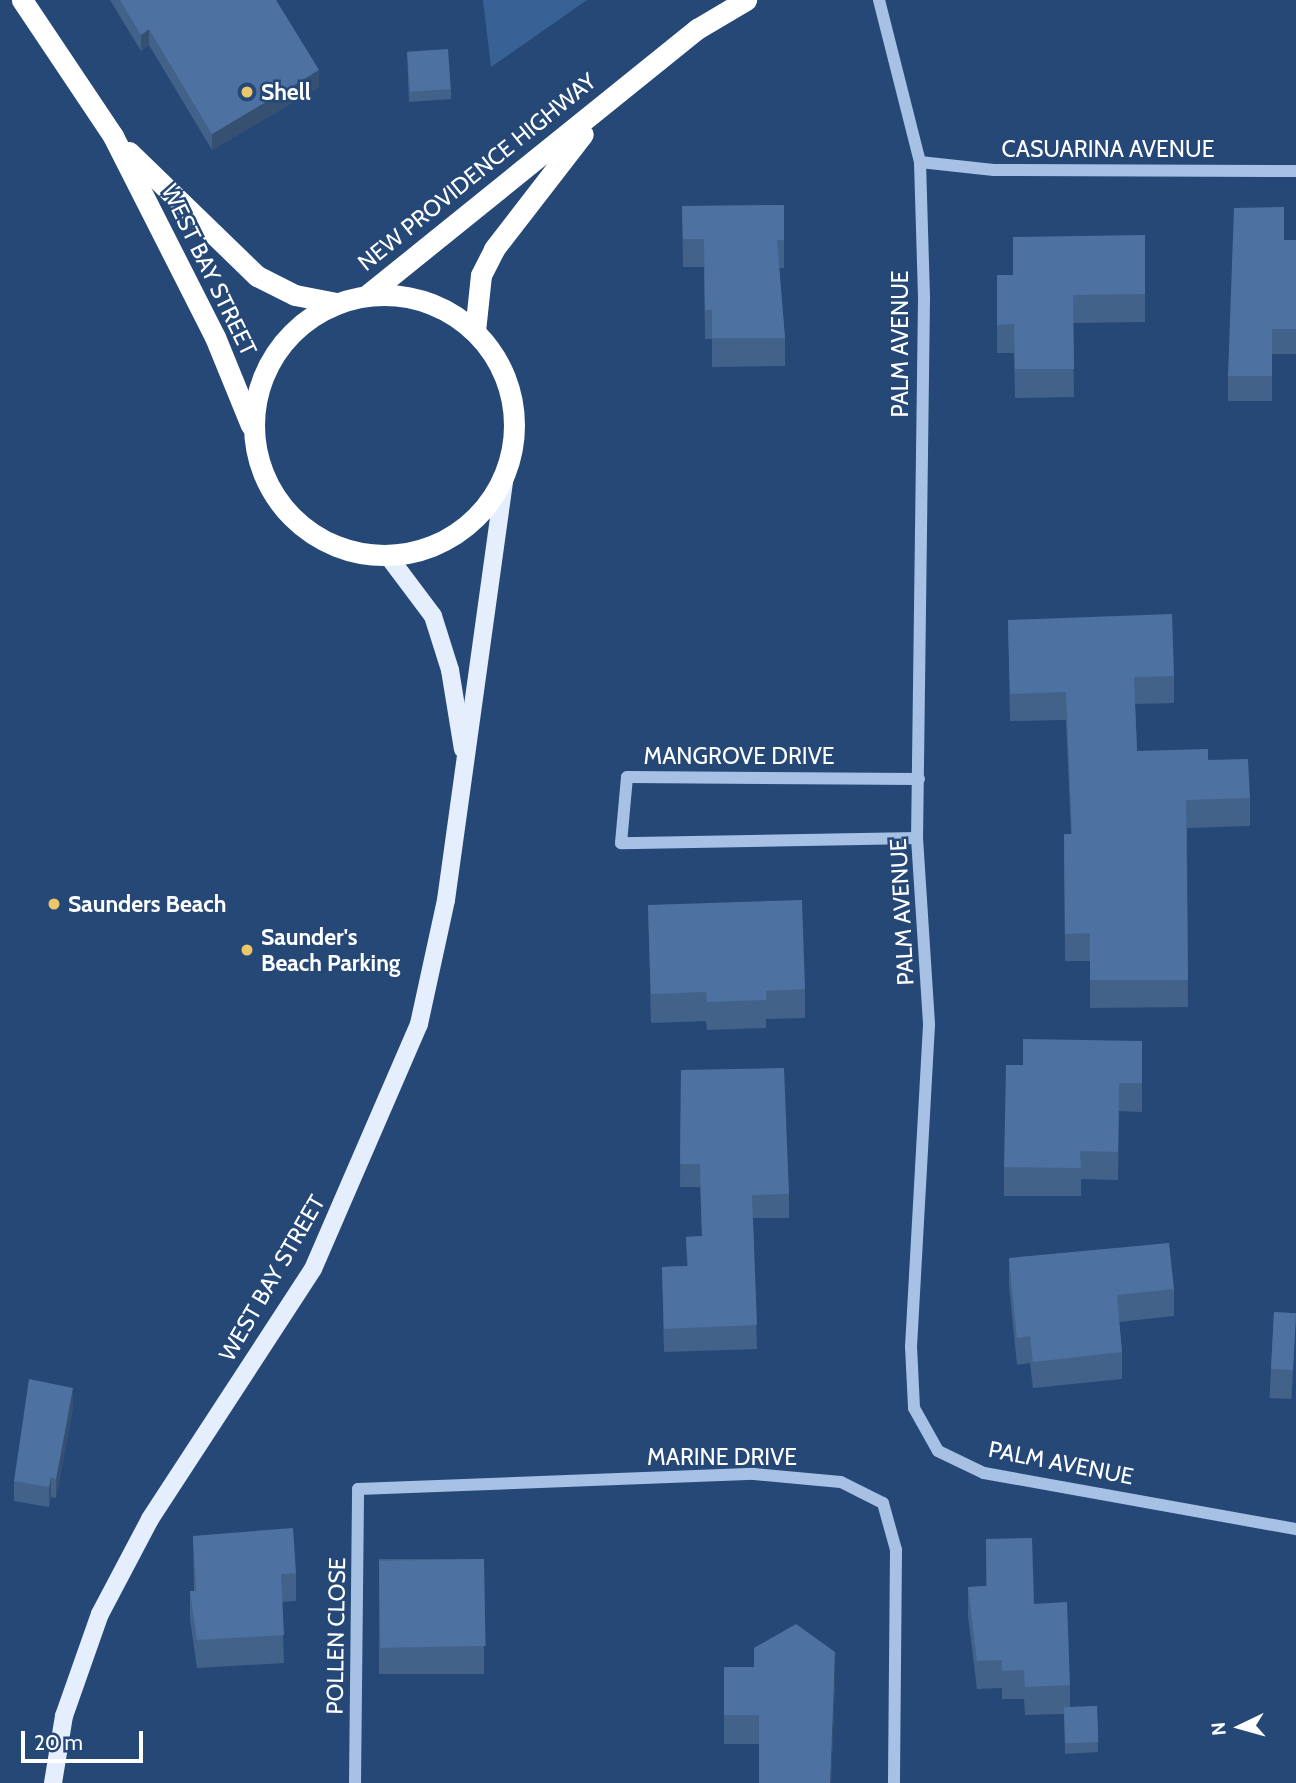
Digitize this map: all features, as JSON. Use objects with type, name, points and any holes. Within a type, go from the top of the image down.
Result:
[{"type":"highway","name":"WEST BAY STREET","points":[[22,0],[113,135],[215,337],[254,430],[262,472],[288,514],[328,543],[388,556],[419,551],[473,521],[506,469],[513,430],[507,382],[475,331],[413,297],[366,296],[337,303],[291,333],[262,377],[254,430]]},
{"type":"highway","name":"NEW PROVIDENCE HIGHWAY","points":[[366,296],[621,90],[746,0]]},
{"type":"highway","name":"NEW PROVIDENCE HIGHWAY","points":[[475,331],[481,275],[494,249],[621,90]]},
{"type":"highway","name":"WEST BAY STREET","points":[[113,135],[224,251],[257,276],[295,295],[337,303]]},
{"type":"main road","name":"WEST BAY STREET","points":[[52,1783],[64,1716],[100,1614],[150,1519],[313,1269],[385,1113],[419,1024],[466,769],[506,469]]},
{"type":"main road","name":"WEST BAY STREET","points":[[388,556],[433,615],[450,670],[466,769]]},
{"type":"street","name":"PALM AVENUE","points":[[880,0],[920,162],[917,838],[929,1025],[911,1346],[914,1408],[938,1451],[984,1473],[1296,1529]]},
{"type":"street","name":"CASUARINA AVENUE","points":[[920,162],[994,170],[1296,172]]},
{"type":"street","name":"MANGROVE DRIVE","points":[[917,838],[621,844],[627,776],[919,779]]},
{"type":"street","name":"MARINE DRIVE","points":[[358,1489],[754,1474],[841,1482],[883,1503],[896,1550],[894,1783]]},
{"type":"street","name":"POLLEN CLOSE","points":[[355,1783],[358,1489]]},
{"type":"shaded area","points":[[483,0],[587,0],[491,67]]},
{"type":"building","points":[[120,0],[276,0],[319,70],[212,134],[149,29],[141,35]]},
{"type":"building","points":[[448,49],[451,89],[410,92],[407,52]]},
{"type":"building","points":[[784,205],[784,240],[777,240],[785,338],[712,338],[712,310],[705,310],[704,239],[683,239],[682,206]]},
{"type":"building","points":[[1284,207],[1284,240],[1296,240],[1296,329],[1272,329],[1272,376],[1228,376],[1234,208]]},
{"type":"building","points":[[1145,235],[1145,294],[1073,295],[1074,369],[1015,369],[1014,324],[997,325],[997,275],[1013,275],[1013,237]]},
{"type":"building","points":[[1172,614],[1174,676],[1134,677],[1137,751],[1208,749],[1208,760],[1248,759],[1250,798],[1186,800],[1188,980],[1090,980],[1090,933],[1065,934],[1064,834],[1072,834],[1066,692],[1010,694],[1008,620]]},
{"type":"building","points":[[802,900],[805,989],[766,991],[766,1000],[707,1002],[706,992],[651,994],[648,905]]},
{"type":"building","points":[[1023,1039],[1142,1041],[1142,1083],[1119,1083],[1118,1152],[1080,1151],[1081,1168],[1004,1167],[1006,1065],[1023,1065]]},
{"type":"building","points":[[784,1068],[789,1194],[752,1195],[757,1325],[664,1329],[662,1267],[688,1266],[686,1237],[702,1236],[700,1164],[680,1164],[681,1070]]},
{"type":"building","points":[[1169,1243],[1174,1289],[1117,1295],[1122,1352],[1033,1362],[1030,1336],[1017,1338],[1009,1258]]},
{"type":"building","points":[[1274,1312],[1296,1313],[1293,1370],[1271,1369]]},
{"type":"building","points":[[29,1379],[73,1388],[56,1479],[51,1477],[49,1487],[14,1481]]},
{"type":"building","points":[[293,1528],[296,1573],[281,1574],[284,1635],[197,1640],[190,1591],[196,1591],[193,1536]]},
{"type":"building","points":[[1032,1538],[1034,1604],[1067,1602],[1070,1685],[1025,1687],[1024,1670],[1002,1671],[1002,1660],[977,1661],[968,1587],[987,1586],[986,1539]]},
{"type":"building","points":[[484,1559],[486,1646],[381,1648],[379,1561]]},
{"type":"building","points":[[796,1624],[835,1652],[830,1783],[759,1783],[759,1715],[724,1715],[724,1667],[754,1667],[754,1648]]},
{"type":"building","points":[[1097,1706],[1098,1742],[1065,1743],[1064,1707]]},
{"type":"place","name":"Shell","points":[[247,92]]},
{"type":"place","name":"Saunders Beach","points":[[54,904]]},
{"type":"place","name":"Saunder's Beach Parking","points":[[247,950]]}]
